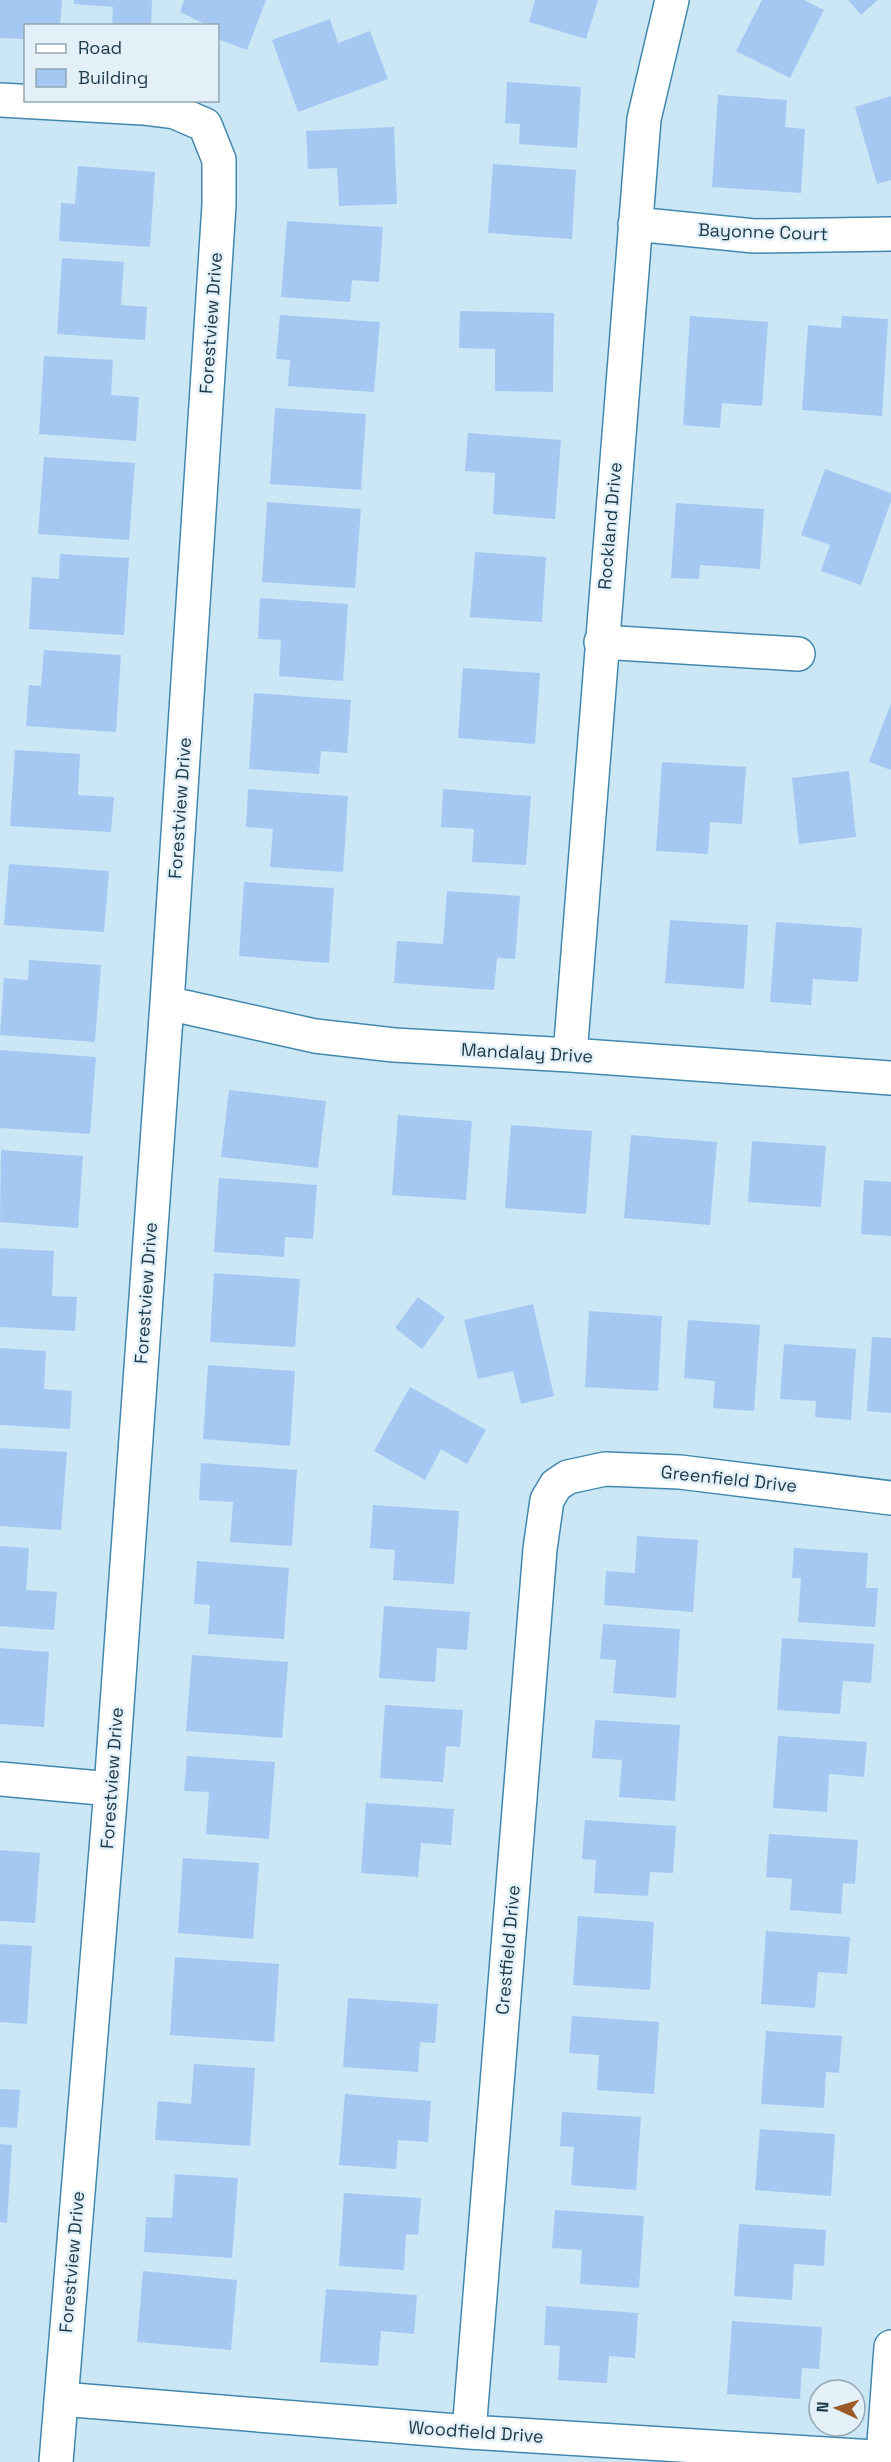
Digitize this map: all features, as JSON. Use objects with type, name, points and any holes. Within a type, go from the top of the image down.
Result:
[{"type":"street","name":"Rockland Drive","points":[[570,1055],[644,119],[672,0]]},
{"type":"street","name":"Forestview Drive","points":[[0,100],[24,101]]},
{"type":"street","name":"Forestview Drive","points":[[36,102],[175,112],[205,125],[219,160],[219,205],[167,1003],[111,1789],[56,2462]]},
{"type":"street","name":"Bayonne Court","points":[[635,224],[754,236],[891,234]]},
{"type":"street","points":[[601,642],[798,654]]},
{"type":"street","name":"Mandalay Drive","points":[[167,1003],[315,1036],[394,1045],[891,1078]]},
{"type":"street","name":"Greenfield Drive","points":[[568,1477],[605,1468],[680,1472],[891,1498]]},
{"type":"street","name":"Crestfield Drive","points":[[469,2432],[540,1549],[547,1500],[556,1485],[568,1477]]},
{"type":"street","points":[[0,1779],[111,1789]]},
{"type":"street","points":[[887,2457],[891,2346]]},
{"type":"street","name":"Woodfield Drive","points":[[61,2399],[469,2432],[887,2457]]},
{"type":"building","points":[[0,0],[62,0],[60,24],[24,24],[24,39],[0,38]]},
{"type":"building","points":[[74,0],[152,0],[151,24],[112,24],[113,7],[74,4]]},
{"type":"building","points":[[184,0],[266,0],[247,50],[219,39],[219,24],[205,24],[180,12]]},
{"type":"building","points":[[535,0],[598,0],[586,39],[529,22]]},
{"type":"building","points":[[762,0],[804,0],[824,10],[790,78],[736,51]]},
{"type":"building","points":[[848,0],[878,0],[861,15]]},
{"type":"building","points":[[330,19],[338,43],[370,31],[388,79],[298,112],[272,40]]},
{"type":"building","points":[[507,82],[581,87],[577,148],[519,144],[520,124],[505,123]]},
{"type":"building","points":[[718,95],[787,100],[785,127],[805,129],[801,193],[712,187]]},
{"type":"building","points":[[891,96],[891,180],[877,184],[855,107]]},
{"type":"building","points":[[394,127],[397,204],[339,206],[337,168],[308,169],[306,131]]},
{"type":"building","points":[[493,164],[576,170],[572,239],[488,233]]},
{"type":"building","points":[[78,166],[155,172],[150,247],[59,241],[61,203],[75,204]]},
{"type":"building","points":[[287,221],[383,227],[379,282],[352,280],[350,302],[281,297]]},
{"type":"building","points":[[62,258],[124,262],[121,305],[147,307],[145,340],[57,334]]},
{"type":"building","points":[[460,311],[554,313],[553,392],[495,391],[495,349],[459,348]]},
{"type":"building","points":[[280,315],[380,322],[374,392],[288,386],[290,360],[276,359]]},
{"type":"building","points":[[690,316],[768,322],[762,406],[722,403],[720,428],[683,425]]},
{"type":"building","points":[[842,316],[888,319],[882,416],[802,410],[808,325],[841,328]]},
{"type":"building","points":[[44,356],[113,360],[111,395],[139,397],[136,441],[39,434]]},
{"type":"building","points":[[275,408],[366,414],[361,490],[270,484]]},
{"type":"building","points":[[468,433],[561,440],[555,519],[493,514],[495,473],[465,471]]},
{"type":"building","points":[[44,457],[135,463],[129,540],[38,534]]},
{"type":"building","points":[[825,469],[891,493],[891,501],[861,585],[821,571],[830,545],[801,535]]},
{"type":"building","points":[[267,502],[361,509],[355,588],[262,582]]},
{"type":"building","points":[[676,503],[764,509],[760,569],[700,565],[699,579],[671,578]]},
{"type":"building","points":[[475,552],[546,557],[542,622],[470,617]]},
{"type":"building","points":[[60,554],[129,558],[124,635],[29,629],[32,577],[59,579]]},
{"type":"building","points":[[260,598],[348,604],[343,681],[279,676],[281,640],[258,639]]},
{"type":"building","points":[[44,650],[121,655],[116,732],[26,726],[29,685],[41,686]]},
{"type":"building","points":[[463,668],[540,673],[535,744],[458,738]]},
{"type":"building","points":[[254,693],[351,700],[347,753],[321,751],[319,774],[249,769]]},
{"type":"building","points":[[891,703],[891,770],[869,762]]},
{"type":"building","points":[[15,750],[80,754],[78,795],[114,797],[111,832],[10,826]]},
{"type":"building","points":[[662,762],[746,767],[742,824],[710,822],[708,854],[656,851]]},
{"type":"building","points":[[849,771],[856,837],[799,844],[792,778]]},
{"type":"building","points":[[248,789],[348,796],[343,872],[270,867],[273,829],[246,827]]},
{"type":"building","points":[[443,789],[531,796],[526,865],[472,862],[474,829],[441,827]]},
{"type":"building","points":[[9,864],[109,871],[104,932],[4,925]]},
{"type":"building","points":[[244,882],[334,888],[329,963],[239,956]]},
{"type":"building","points":[[447,891],[520,896],[515,959],[497,958],[494,990],[394,983],[397,941],[443,944]]},
{"type":"building","points":[[670,920],[748,925],[744,989],[665,983]]},
{"type":"building","points":[[776,922],[862,928],[858,982],[813,979],[811,1005],[770,1002]]},
{"type":"building","points":[[29,960],[101,965],[95,1042],[0,1035],[4,978],[28,980]]},
{"type":"building","points":[[0,1050],[96,1057],[90,1134],[0,1128]]},
{"type":"building","points":[[229,1090],[326,1101],[318,1168],[221,1157]]},
{"type":"building","points":[[398,1115],[472,1121],[466,1200],[392,1195]]},
{"type":"building","points":[[511,1125],[592,1131],[586,1214],[505,1208]]},
{"type":"building","points":[[631,1135],[717,1142],[710,1225],[624,1218]]},
{"type":"building","points":[[752,1141],[826,1146],[821,1207],[748,1202]]},
{"type":"building","points":[[1,1150],[83,1156],[78,1228],[0,1222]]},
{"type":"building","points":[[219,1178],[317,1185],[313,1239],[285,1237],[284,1257],[214,1252]]},
{"type":"building","points":[[864,1180],[891,1182],[891,1236],[861,1234]]},
{"type":"building","points":[[0,1248],[54,1251],[52,1296],[77,1297],[75,1331],[0,1327]]},
{"type":"building","points":[[214,1273],[300,1279],[295,1347],[210,1342]]},
{"type":"building","points":[[418,1297],[445,1317],[422,1349],[395,1328]]},
{"type":"building","points":[[533,1304],[554,1396],[521,1404],[513,1371],[478,1379],[464,1320]]},
{"type":"building","points":[[589,1311],[662,1316],[658,1391],[585,1387]]},
{"type":"building","points":[[688,1320],[760,1325],[754,1411],[713,1408],[715,1381],[684,1378]]},
{"type":"building","points":[[872,1337],[891,1338],[891,1413],[867,1411]]},
{"type":"building","points":[[784,1344],[856,1349],[851,1420],[815,1417],[816,1401],[780,1399]]},
{"type":"building","points":[[0,1348],[46,1351],[44,1389],[72,1391],[70,1429],[0,1425]]},
{"type":"building","points":[[208,1365],[295,1371],[290,1446],[203,1439]]},
{"type":"building","points":[[410,1387],[486,1430],[467,1464],[441,1449],[425,1480],[374,1451]]},
{"type":"building","points":[[0,1448],[67,1452],[61,1530],[0,1526]]},
{"type":"building","points":[[201,1463],[297,1470],[292,1546],[230,1542],[233,1502],[199,1500]]},
{"type":"building","points":[[373,1505],[459,1511],[454,1584],[393,1580],[395,1550],[370,1548]]},
{"type":"building","points":[[637,1536],[698,1540],[693,1612],[604,1605],[606,1571],[635,1573]]},
{"type":"building","points":[[0,1546],[29,1548],[26,1590],[57,1592],[54,1630],[0,1626]]},
{"type":"building","points":[[794,1548],[868,1553],[866,1588],[878,1588],[875,1627],[798,1622],[801,1578],[792,1578]]},
{"type":"building","points":[[197,1561],[289,1568],[284,1639],[208,1634],[210,1605],[194,1604]]},
{"type":"building","points":[[384,1606],[470,1612],[467,1650],[437,1648],[435,1682],[379,1678]]},
{"type":"building","points":[[603,1624],[680,1629],[676,1698],[613,1693],[616,1660],[600,1659]]},
{"type":"building","points":[[782,1638],[874,1644],[871,1683],[843,1681],[840,1714],[777,1710]]},
{"type":"building","points":[[0,1648],[49,1652],[44,1727],[0,1724]]},
{"type":"building","points":[[192,1655],[288,1662],[282,1738],[186,1731]]},
{"type":"building","points":[[385,1705],[463,1710],[460,1747],[446,1746],[443,1782],[380,1778]]},
{"type":"building","points":[[595,1720],[680,1725],[675,1801],[619,1797],[622,1760],[592,1758]]},
{"type":"building","points":[[778,1736],[867,1742],[864,1777],[829,1774],[827,1812],[773,1808]]},
{"type":"building","points":[[187,1756],[275,1762],[269,1839],[206,1834],[209,1792],[184,1791]]},
{"type":"building","points":[[366,1803],[454,1809],[451,1845],[421,1843],[418,1877],[361,1873]]},
{"type":"building","points":[[585,1820],[676,1826],[673,1873],[650,1872],[648,1896],[594,1893],[596,1860],[582,1859]]},
{"type":"building","points":[[769,1834],[858,1840],[855,1884],[843,1883],[841,1914],[790,1910],[792,1879],[766,1877]]},
{"type":"building","points":[[0,1850],[40,1853],[35,1923],[0,1921]]},
{"type":"building","points":[[183,1858],[259,1863],[253,1939],[178,1933]]},
{"type":"building","points":[[578,1916],[654,1922],[650,1990],[573,1985]]},
{"type":"building","points":[[766,1931],[850,1937],[847,1974],[818,1972],[815,2008],[761,2004]]},
{"type":"building","points":[[0,1944],[32,1946],[27,2024],[0,2022]]},
{"type":"building","points":[[175,1957],[279,1964],[274,2042],[170,2035]]},
{"type":"building","points":[[348,1998],[438,2004],[435,2043],[420,2042],[418,2072],[343,2067]]},
{"type":"building","points":[[572,2016],[659,2022],[654,2094],[597,2090],[599,2055],[569,2053]]},
{"type":"building","points":[[766,2031],[842,2036],[839,2073],[826,2072],[824,2108],[761,2104]]},
{"type":"building","points":[[194,2064],[255,2068],[250,2146],[155,2140],[158,2101],[191,2104]]},
{"type":"building","points":[[0,2089],[20,2090],[17,2128],[0,2127]]},
{"type":"building","points":[[345,2094],[431,2101],[428,2142],[398,2140],[396,2169],[339,2165]]},
{"type":"building","points":[[562,2112],[641,2117],[636,2190],[571,2185],[574,2147],[560,2146]]},
{"type":"building","points":[[760,2129],[835,2134],[831,2196],[755,2190]]},
{"type":"building","points":[[0,2144],[12,2145],[7,2223],[0,2222]]},
{"type":"building","points":[[175,2174],[238,2178],[232,2258],[144,2252],[146,2217],[172,2218]]},
{"type":"building","points":[[344,2193],[421,2198],[418,2235],[406,2234],[404,2270],[339,2266]]},
{"type":"building","points":[[555,2210],[644,2216],[639,2288],[580,2284],[582,2250],[552,2248]]},
{"type":"building","points":[[739,2224],[826,2230],[824,2266],[794,2264],[792,2300],[734,2296]]},
{"type":"building","points":[[143,2271],[237,2280],[231,2350],[137,2342]]},
{"type":"building","points":[[326,2289],[417,2295],[414,2334],[381,2331],[378,2366],[320,2362]]},
{"type":"building","points":[[546,2306],[638,2313],[635,2358],[609,2356],[607,2383],[558,2380],[560,2346],[544,2345]]},
{"type":"building","points":[[732,2321],[822,2327],[819,2369],[802,2368],[800,2399],[727,2394]]}]
